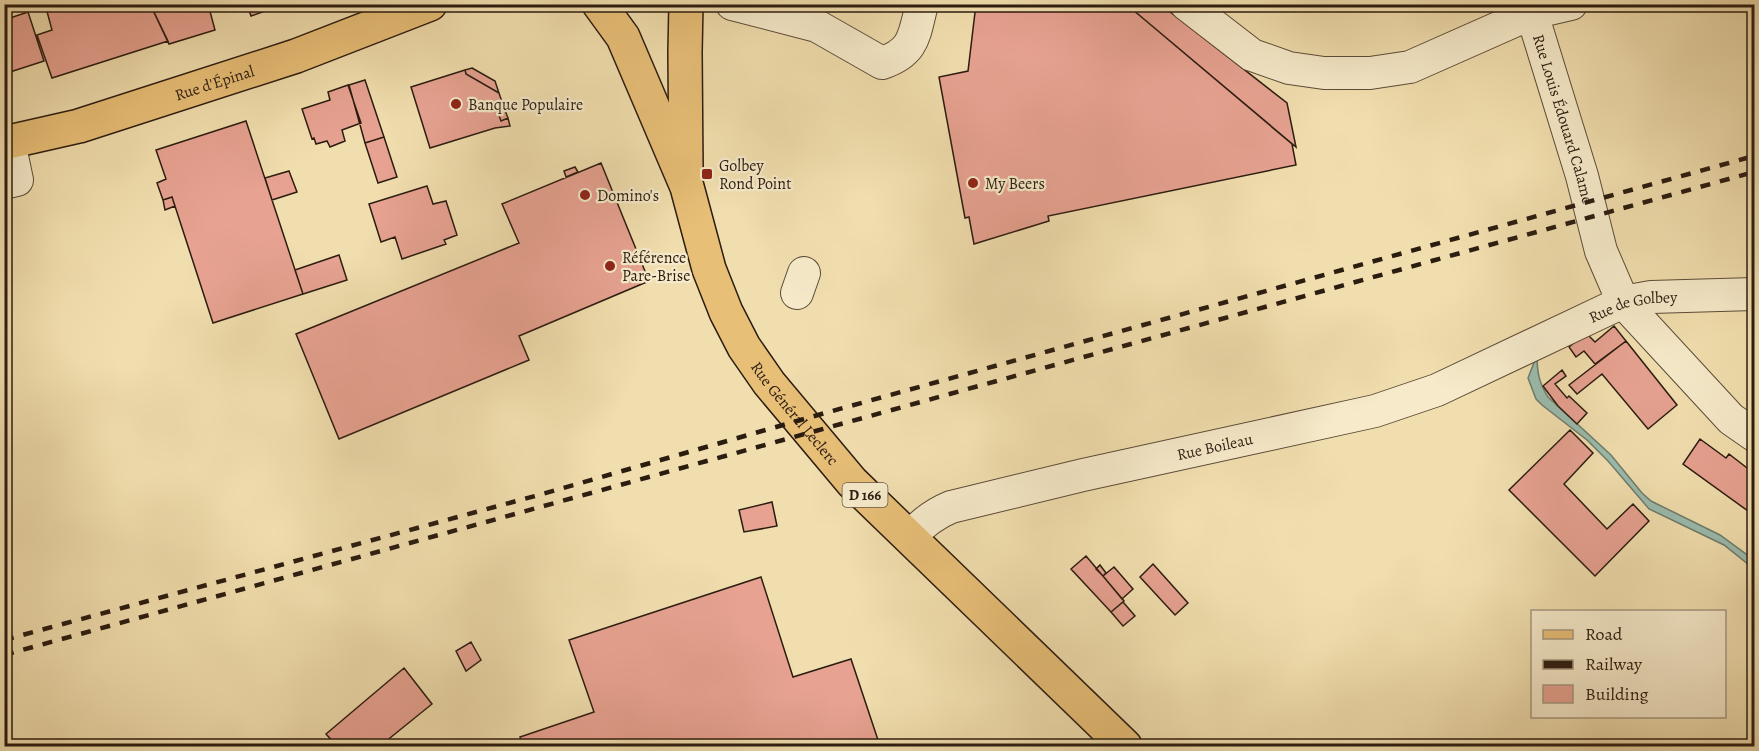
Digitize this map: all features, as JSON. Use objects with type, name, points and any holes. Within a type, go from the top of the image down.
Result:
[{"type":"main road","name":"Rue d'Épinal","points":[[7,142],[79,126],[296,56],[426,7],[456,4]]},
{"type":"main road","name":"Rue Général Leclerc","points":[[686,4],[687,187]]},
{"type":"main road","name":"Rue Général Leclerc","points":[[602,5],[622,37],[687,187],[709,269],[726,312],[744,347],[769,383],[852,482],[1125,747]]},
{"type":"street","points":[[732,4],[820,15],[882,63],[898,58],[912,44],[922,4]]},
{"type":"street","name":"Rue Louis Édouard Calame","points":[[1186,4],[1252,55],[1290,68],[1324,73],[1370,73],[1410,67],[1531,9],[1582,176],[1601,251],[1623,302],[1731,419],[1755,435]]},
{"type":"street","points":[[1531,9],[1571,4]]},
{"type":"street","points":[[4,183],[17,180],[7,142]]},
{"type":"street","name":"Rue de Golbey","points":[[1521,349],[1623,302],[1652,297],[1755,294]]},
{"type":"street","name":"Rue Boileau","points":[[910,537],[938,512],[951,507],[1083,475],[1375,411],[1437,390],[1485,369],[1521,349]]},
{"type":"shaded area","points":[[1537,355],[1539,377],[1548,397],[1611,455],[1642,493],[1651,501],[1720,535],[1754,560],[1754,569],[1724,545],[1649,509],[1587,440],[1542,405],[1536,399],[1528,378]]},
{"type":"building","points":[[45,4],[150,4],[168,41],[52,78],[37,35],[52,30]]},
{"type":"building","points":[[155,4],[208,4],[215,30],[169,44],[151,6]]},
{"type":"building","points":[[247,4],[278,4],[279,6],[251,16]]},
{"type":"building","points":[[976,4],[1126,4],[1292,144],[1296,165],[1048,216],[1049,221],[974,244],[969,217],[965,218],[939,77],[968,71]]},
{"type":"building","points":[[1126,4],[1160,4],[1287,103],[1296,147]]},
{"type":"building","points":[[28,12],[44,61],[10,72],[4,55],[4,20]]},
{"type":"building","points":[[472,68],[495,81],[499,93],[466,74],[465,70]]},
{"type":"building","points":[[465,70],[466,74],[499,93],[504,108],[497,110],[501,121],[508,118],[510,126],[495,128],[430,148],[411,87]]},
{"type":"building","points":[[365,80],[384,137],[365,143],[349,85]]},
{"type":"building","points":[[348,85],[361,123],[342,130],[345,141],[330,147],[327,141],[316,144],[314,138],[312,139],[302,109],[330,100],[328,92]]},
{"type":"building","points":[[504,108],[508,118],[501,121],[497,110]]},
{"type":"building","points":[[246,121],[303,294],[213,323],[172,197],[163,200],[157,183],[166,179],[156,150]]},
{"type":"building","points":[[384,137],[397,177],[378,183],[365,143]]},
{"type":"building","points":[[601,163],[649,281],[519,336],[529,360],[339,439],[296,334],[519,243],[502,204]]},
{"type":"building","points":[[575,167],[578,172],[566,177],[564,171]]},
{"type":"building","points":[[289,171],[297,192],[272,200],[265,178]]},
{"type":"building","points":[[427,186],[433,204],[446,201],[457,235],[444,240],[446,244],[402,259],[395,237],[381,242],[369,204]]},
{"type":"building","points":[[172,197],[175,206],[165,210],[163,200]]},
{"type":"building","points":[[339,255],[347,280],[303,294],[295,270]]},
{"type":"building","points":[[1614,326],[1626,341],[1595,364],[1584,351],[1576,357],[1569,347],[1586,333],[1595,342]]},
{"type":"building","points":[[1626,341],[1677,405],[1648,429],[1602,374],[1577,394],[1569,385]]},
{"type":"building","points":[[1562,370],[1566,376],[1555,384],[1567,398],[1569,396],[1587,413],[1577,424],[1558,406],[1543,386]]},
{"type":"building","points":[[1570,430],[1593,453],[1564,484],[1607,529],[1633,504],[1649,521],[1595,576],[1509,490]]},
{"type":"building","points":[[1700,439],[1726,458],[1729,454],[1751,471],[1754,467],[1754,501],[1748,511],[1683,464]]},
{"type":"building","points":[[772,502],[777,526],[744,532],[739,510]]},
{"type":"building","points":[[1086,556],[1124,601],[1111,612],[1071,569]]},
{"type":"building","points":[[1153,564],[1188,603],[1175,615],[1140,577]]},
{"type":"building","points":[[1100,565],[1106,573],[1103,576],[1096,569]]},
{"type":"building","points":[[1114,567],[1133,589],[1122,599],[1103,576]]},
{"type":"building","points":[[761,577],[793,677],[851,659],[880,746],[523,746],[520,737],[594,712],[569,640]]},
{"type":"building","points":[[1123,602],[1135,616],[1123,626],[1111,612]]},
{"type":"building","points":[[471,642],[481,660],[466,671],[456,651]]},
{"type":"building","points":[[404,668],[432,704],[380,746],[337,746],[326,734]]},
{"type":"building","points":[[1028,740],[1035,746],[1022,746]]},
{"type":"railway","points":[[4,640],[535,496],[825,413],[1754,156]]},
{"type":"railway","points":[[4,655],[1754,172]]},
{"type":"place","name":"Banque Populaire","points":[[456,104]]},
{"type":"place","name":"Golbey Rond Point","points":[[707,174]]},
{"type":"place","name":"My Beers","points":[[973,183]]},
{"type":"place","name":"Domino's","points":[[585,195]]},
{"type":"place","name":"Référence Pare-Brise","points":[[610,266]]}]
